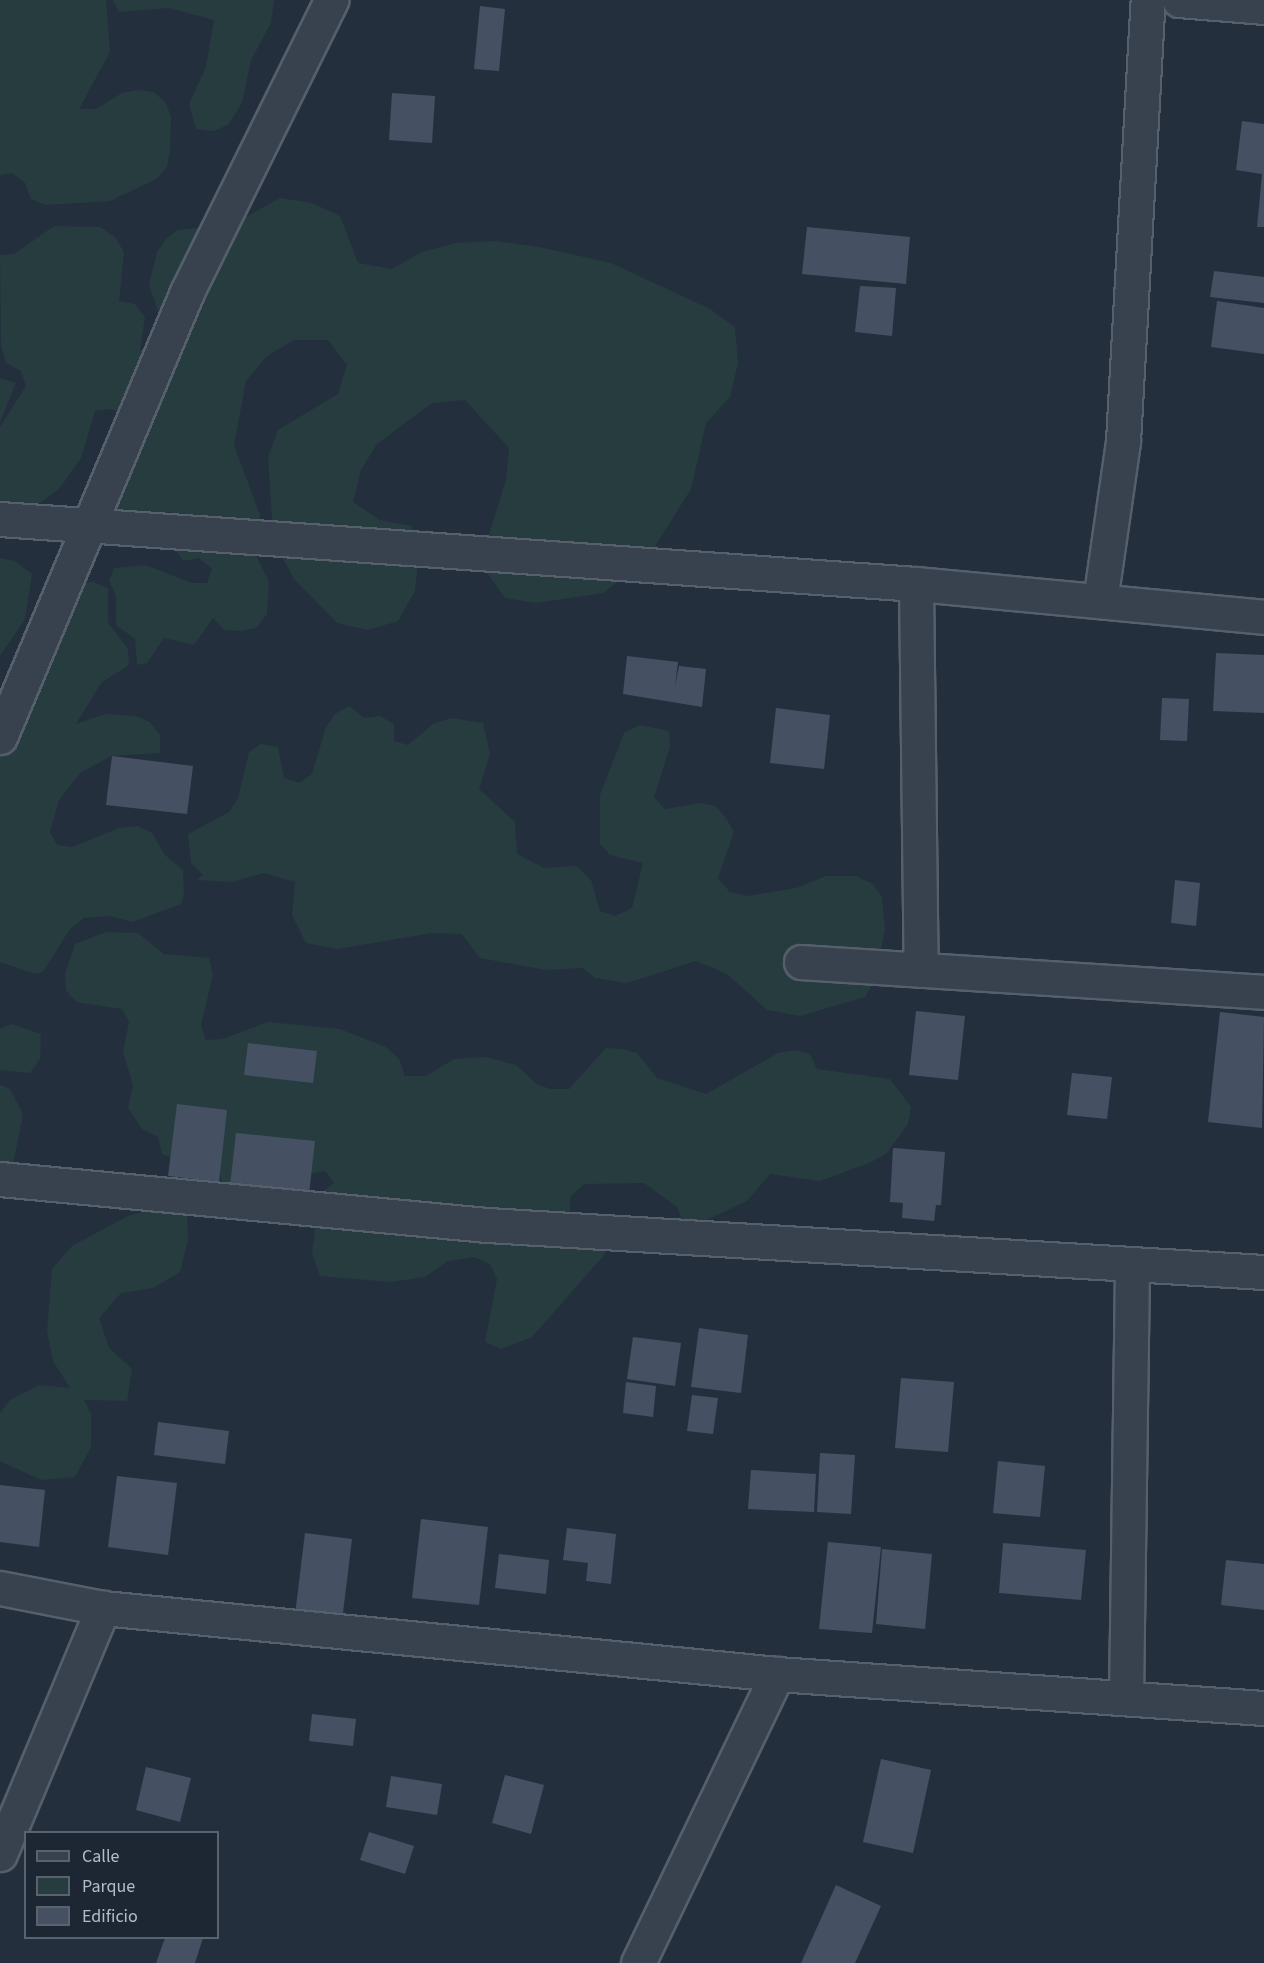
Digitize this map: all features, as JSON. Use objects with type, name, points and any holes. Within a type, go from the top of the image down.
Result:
[{"type":"street","points":[[0,737],[87,525],[188,292],[331,0]]},
{"type":"street","points":[[1100,601],[1124,441],[1148,0]]},
{"type":"street","points":[[1179,0],[1264,7]]},
{"type":"street","points":[[0,519],[916,584],[1264,617]]},
{"type":"street","points":[[916,584],[921,970]]},
{"type":"street","points":[[801,962],[1264,992]]},
{"type":"street","points":[[0,1179],[488,1225],[1264,1272]]},
{"type":"street","points":[[1126,1698],[1132,1265]]},
{"type":"street","points":[[0,1588],[103,1608],[777,1674],[1264,1708]]},
{"type":"street","points":[[0,1854],[103,1608]]},
{"type":"street","points":[[638,1963],[777,1674]]},
{"type":"green space","points":[[0,0],[106,0],[110,52],[79,109],[96,109],[122,93],[137,90],[154,92],[166,103],[171,117],[167,167],[156,179],[110,201],[45,205],[31,199],[25,183],[12,173],[0,175]]},
{"type":"green space","points":[[113,0],[274,0],[271,23],[251,60],[242,103],[228,125],[213,131],[196,129],[189,104],[206,67],[214,20],[169,8],[119,12]]},
{"type":"green space","points":[[280,198],[312,203],[340,216],[358,263],[392,269],[422,252],[456,243],[496,241],[539,247],[611,263],[710,309],[735,327],[738,363],[730,397],[706,423],[691,489],[654,548],[631,572],[603,593],[536,603],[505,598],[486,571],[487,541],[506,480],[509,448],[465,400],[432,403],[377,444],[361,470],[353,502],[380,520],[412,526],[418,558],[415,591],[398,621],[368,630],[337,623],[294,579],[278,549],[272,519],[268,457],[278,430],[338,394],[347,365],[328,340],[294,340],[267,356],[246,381],[234,445],[260,515],[254,551],[269,582],[267,614],[256,628],[240,631],[224,630],[213,618],[194,645],[164,638],[147,663],[137,665],[135,639],[116,625],[116,595],[109,581],[114,568],[145,565],[192,583],[207,583],[212,569],[199,558],[183,561],[174,548],[182,518],[169,511],[155,539],[141,547],[110,541],[99,531],[126,414],[111,409],[95,411],[81,458],[60,488],[33,508],[0,506],[0,427],[26,386],[21,371],[6,363],[1,346],[0,255],[14,254],[54,226],[100,227],[115,237],[124,252],[119,301],[135,304],[145,317],[140,350],[154,346],[160,317],[149,285],[157,252],[166,239],[177,230],[208,227],[218,254],[230,252],[237,222]]},
{"type":"green space","points":[[0,378],[16,383],[0,422]]},
{"type":"green space","points":[[0,558],[15,561],[32,574],[25,619],[0,656]]},
{"type":"green space","points":[[93,582],[108,588],[108,623],[128,649],[129,665],[101,683],[76,724],[105,714],[136,716],[150,722],[160,735],[160,753],[112,756],[81,772],[59,800],[50,832],[57,845],[72,847],[119,828],[137,826],[152,833],[165,855],[183,870],[184,896],[181,904],[133,922],[110,916],[84,918],[70,929],[43,972],[35,974],[0,962],[0,741],[78,583]]},
{"type":"green space","points":[[350,706],[364,718],[380,716],[394,724],[394,741],[408,745],[433,724],[451,718],[483,723],[490,754],[479,789],[515,822],[517,854],[544,868],[576,866],[591,880],[600,911],[615,916],[632,908],[643,863],[610,855],[600,844],[600,795],[624,733],[640,725],[669,731],[670,747],[654,797],[665,809],[700,803],[716,806],[726,818],[734,832],[718,878],[730,892],[748,896],[796,888],[826,876],[856,876],[873,884],[882,897],[885,930],[874,982],[865,997],[800,1016],[767,1010],[727,974],[696,961],[627,983],[595,978],[583,968],[546,970],[480,958],[462,934],[432,933],[337,949],[306,943],[292,915],[295,882],[264,873],[232,882],[197,880],[203,875],[191,863],[188,834],[229,812],[238,798],[249,752],[261,744],[278,747],[284,778],[299,783],[312,774],[326,727],[335,714]]},
{"type":"green space","points":[[106,932],[138,933],[164,954],[209,958],[213,975],[201,1025],[206,1040],[222,1039],[268,1022],[340,1029],[386,1047],[399,1059],[405,1076],[426,1076],[454,1059],[486,1057],[516,1065],[538,1085],[551,1089],[569,1089],[606,1048],[622,1049],[637,1053],[657,1078],[706,1094],[778,1053],[795,1050],[810,1054],[817,1069],[890,1079],[911,1107],[908,1124],[886,1154],[869,1163],[820,1181],[770,1174],[747,1201],[700,1223],[683,1220],[676,1206],[644,1183],[584,1184],[570,1197],[570,1212],[587,1215],[607,1237],[605,1254],[532,1337],[501,1349],[485,1342],[497,1279],[490,1264],[474,1257],[448,1261],[425,1277],[390,1282],[320,1276],[312,1253],[320,1194],[334,1183],[325,1171],[223,1189],[220,1174],[162,1154],[158,1137],[142,1129],[128,1108],[133,1085],[123,1052],[129,1022],[122,1009],[76,1002],[66,990],[65,974],[75,944]]},
{"type":"green space","points":[[11,1024],[41,1034],[40,1059],[30,1073],[0,1070],[0,1029]]},
{"type":"green space","points":[[0,1085],[10,1089],[23,1114],[13,1165],[0,1173]]},
{"type":"green space","points":[[156,1208],[187,1209],[188,1240],[180,1272],[153,1288],[121,1293],[99,1318],[109,1348],[132,1369],[127,1401],[84,1400],[91,1414],[91,1447],[75,1477],[41,1480],[0,1461],[0,1413],[10,1400],[39,1385],[70,1388],[53,1361],[47,1331],[52,1269],[72,1246],[128,1216]]},
{"type":"building","points":[[480,6],[505,9],[499,71],[474,69]]},
{"type":"building","points":[[392,93],[435,96],[432,143],[389,140]]},
{"type":"building","points":[[1242,121],[1264,124],[1264,227],[1257,227],[1262,174],[1236,170]]},
{"type":"building","points":[[807,227],[910,237],[906,284],[802,274]]},
{"type":"building","points":[[1214,271],[1264,277],[1264,303],[1210,297]]},
{"type":"building","points":[[860,286],[896,288],[892,336],[855,332]]},
{"type":"building","points":[[1217,301],[1264,308],[1264,354],[1211,347]]},
{"type":"building","points":[[1216,653],[1264,655],[1264,713],[1213,711]]},
{"type":"building","points":[[627,656],[678,662],[675,686],[679,666],[706,669],[702,707],[623,694]]},
{"type":"building","points":[[1162,698],[1189,699],[1187,741],[1160,740]]},
{"type":"building","points":[[776,708],[830,715],[824,769],[770,763]]},
{"type":"building","points":[[112,756],[193,766],[187,814],[106,805]]},
{"type":"building","points":[[1175,880],[1200,883],[1196,926],[1171,923]]},
{"type":"building","points":[[916,1011],[965,1016],[958,1080],[909,1075]]},
{"type":"building","points":[[1220,1012],[1264,1017],[1262,1128],[1208,1122]]},
{"type":"building","points":[[248,1043],[317,1051],[313,1083],[244,1075]]},
{"type":"building","points":[[1072,1073],[1112,1077],[1107,1119],[1067,1115]]},
{"type":"building","points":[[177,1104],[227,1110],[219,1182],[168,1176]]},
{"type":"building","points":[[236,1133],[315,1141],[309,1194],[230,1186]]},
{"type":"building","points":[[893,1148],[945,1152],[941,1205],[936,1205],[934,1221],[902,1218],[903,1203],[890,1202]]},
{"type":"building","points":[[699,1328],[748,1335],[741,1393],[691,1387]]},
{"type":"building","points":[[633,1337],[681,1343],[675,1386],[627,1379]]},
{"type":"building","points":[[901,1378],[954,1382],[948,1452],[895,1448]]},
{"type":"building","points":[[626,1382],[656,1386],[653,1417],[623,1413]]},
{"type":"building","points":[[692,1395],[718,1398],[713,1434],[687,1431]]},
{"type":"building","points":[[158,1422],[229,1431],[225,1464],[154,1455]]},
{"type":"building","points":[[820,1453],[855,1455],[851,1514],[817,1512]]},
{"type":"building","points":[[998,1461],[1045,1466],[1040,1517],[993,1513]]},
{"type":"building","points":[[751,1470],[816,1474],[814,1512],[748,1509]]},
{"type":"building","points":[[117,1476],[177,1483],[168,1555],[108,1547]]},
{"type":"building","points":[[0,1485],[45,1490],[39,1547],[0,1542]]},
{"type":"building","points":[[421,1519],[488,1527],[479,1605],[412,1598]]},
{"type":"building","points":[[567,1528],[616,1534],[611,1584],[586,1581],[588,1563],[563,1560]]},
{"type":"building","points":[[305,1533],[352,1539],[341,1629],[294,1623]]},
{"type":"building","points":[[828,1542],[881,1547],[872,1633],[819,1629]]},
{"type":"building","points":[[1003,1543],[1086,1550],[1081,1600],[999,1593]]},
{"type":"building","points":[[882,1549],[932,1554],[925,1629],[876,1624]]},
{"type":"building","points":[[499,1554],[549,1560],[546,1594],[495,1588]]},
{"type":"building","points":[[1226,1560],[1264,1564],[1264,1610],[1221,1605]]},
{"type":"building","points":[[312,1714],[356,1719],[353,1746],[309,1741]]},
{"type":"building","points":[[881,1759],[931,1770],[913,1853],[863,1842]]},
{"type":"building","points":[[146,1767],[191,1778],[180,1822],[136,1810]]},
{"type":"building","points":[[505,1775],[544,1785],[531,1834],[492,1823]]},
{"type":"building","points":[[391,1776],[442,1784],[437,1815],[386,1807]]},
{"type":"building","points":[[369,1832],[414,1846],[405,1874],[360,1860]]},
{"type":"building","points":[[836,1885],[881,1906],[855,1963],[801,1963]]},
{"type":"building","points":[[165,1939],[203,1939],[195,1963],[156,1963]]}]
